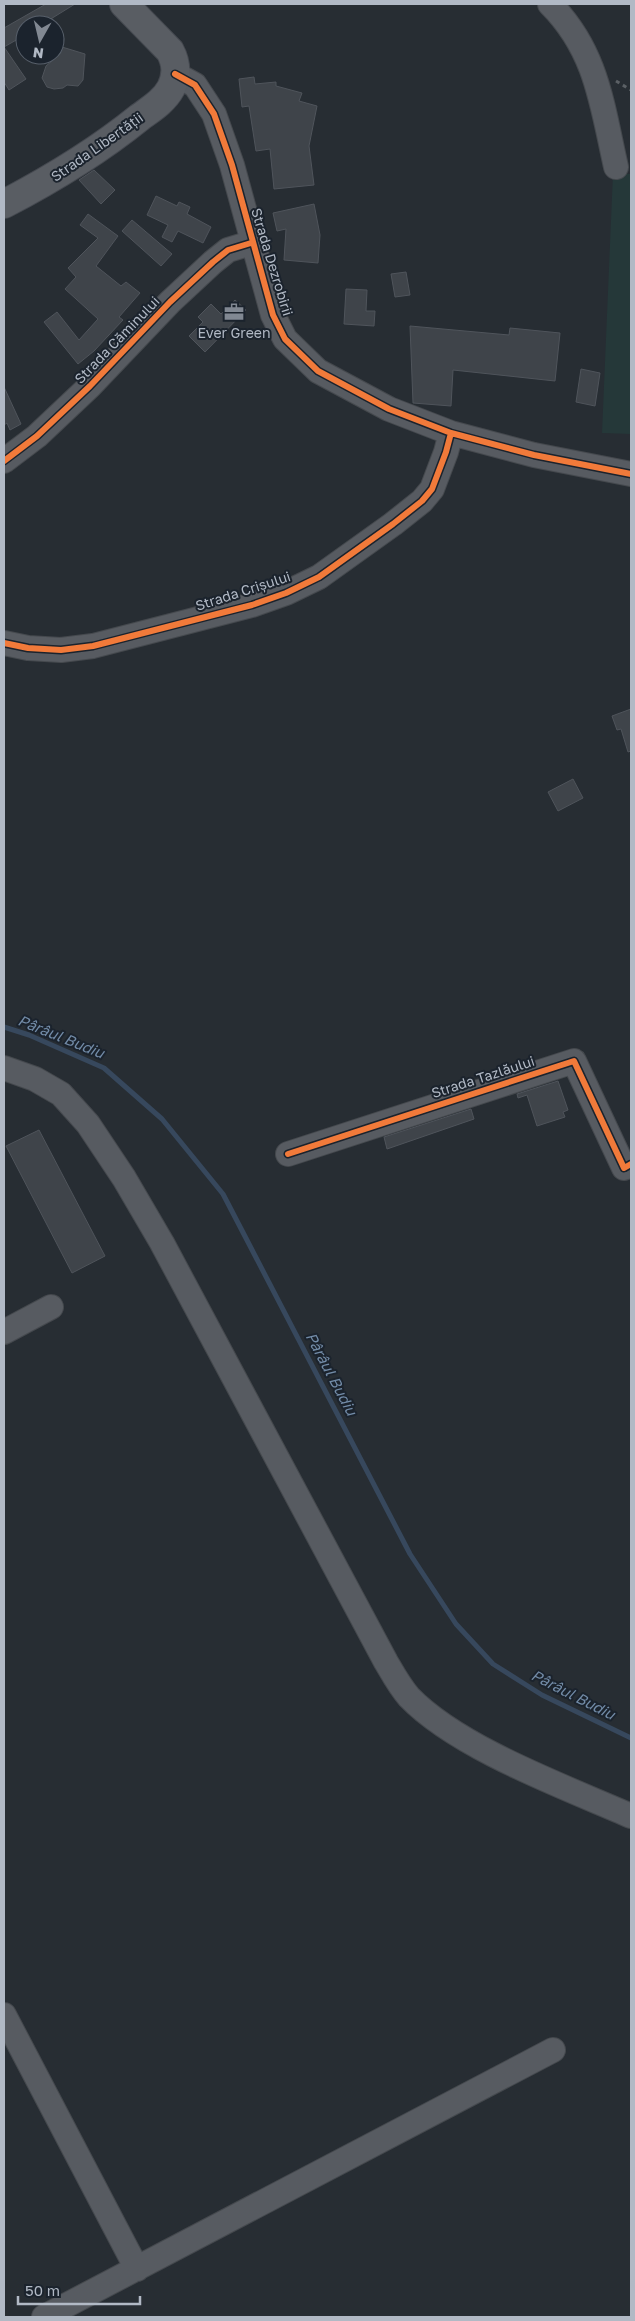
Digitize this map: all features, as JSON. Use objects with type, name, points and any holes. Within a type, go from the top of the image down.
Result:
[{"type":"main road","points":[[124,4],[170,52],[174,60],[175,74]]},
{"type":"main road","name":"Strada Libertății","points":[[4,204],[57,176],[124,130],[161,101],[170,90],[175,74]]},
{"type":"street","points":[[550,4],[568,22],[583,46],[598,82],[616,167]]},
{"type":"street","name":"Strada Dezrobirii","points":[[175,74],[195,85],[214,114],[232,166],[251,243],[273,315],[285,339],[300,356],[318,371],[389,409],[451,433],[538,455],[631,474]]},
{"type":"street","name":"Strada Căminului","points":[[4,461],[37,436],[90,386],[170,302],[213,262],[228,250],[251,243]]},
{"type":"street","name":"Strada Crișului","points":[[4,643],[28,648],[61,650],[93,646],[243,607],[286,593],[319,577],[422,501],[432,489],[436,480],[451,433]]},
{"type":"street","name":"Strada Tazlăului","points":[[288,1154],[574,1060],[629,1168]]},
{"type":"street","points":[[4,1068],[36,1079],[61,1094],[88,1124],[124,1178],[162,1243],[386,1662],[409,1696],[435,1718],[483,1748],[631,1816]]},
{"type":"street","points":[[4,1332],[51,1307]]},
{"type":"street","points":[[4,2015],[137,2269]]},
{"type":"street","points":[[44,2317],[553,2050]]},
{"type":"shaded area","points":[[613,173],[631,174],[631,434],[602,433]]},
{"type":"building","points":[[46,4],[75,4],[57,15],[27,15]]},
{"type":"building","points":[[15,22],[15,41],[4,47],[4,28]]},
{"type":"building","points":[[4,47],[26,79],[9,90],[4,82]]},
{"type":"building","points":[[65,48],[85,54],[83,80],[78,86],[67,85],[63,88],[54,89],[47,87],[42,78],[46,66],[65,65]]},
{"type":"building","points":[[254,77],[255,84],[276,82],[276,86],[302,93],[299,101],[317,106],[309,146],[314,185],[274,189],[270,149],[256,151],[249,106],[242,107],[239,79]]},
{"type":"building","points":[[94,170],[115,190],[101,204],[79,180]]},
{"type":"building","points":[[156,196],[177,206],[179,202],[190,207],[187,214],[211,227],[203,243],[178,231],[172,242],[162,237],[168,225],[147,215]]},
{"type":"building","points":[[314,204],[320,235],[318,263],[284,260],[286,229],[277,231],[273,213]]},
{"type":"building","points":[[88,214],[118,236],[96,266],[121,286],[126,282],[140,293],[119,317],[123,320],[94,351],[78,364],[44,322],[57,312],[79,340],[98,319],[65,289],[76,277],[68,268],[98,238],[80,225]]},
{"type":"building","points":[[132,220],[172,254],[161,266],[122,231]]},
{"type":"building","points":[[406,272],[410,295],[395,297],[391,274]]},
{"type":"building","points":[[346,289],[367,290],[366,311],[375,311],[374,326],[344,324]]},
{"type":"building","points":[[235,300],[246,310],[205,352],[189,336],[203,322],[198,317],[211,304],[221,314]]},
{"type":"building","points":[[410,326],[509,335],[510,328],[560,333],[555,381],[453,370],[451,406],[413,403]]},
{"type":"building","points":[[581,369],[600,373],[595,406],[576,402]]},
{"type":"building","points":[[4,387],[21,424],[10,430],[7,423],[4,425]]},
{"type":"building","points":[[631,709],[631,751],[628,752],[621,729],[617,730],[612,716]]},
{"type":"building","points":[[573,779],[583,798],[558,811],[548,792]]},
{"type":"building","points":[[558,1081],[568,1110],[563,1112],[565,1117],[537,1126],[527,1095],[518,1098],[517,1094]]},
{"type":"building","points":[[471,1109],[474,1119],[387,1149],[384,1137]]},
{"type":"building","points":[[39,1130],[105,1256],[72,1273],[6,1146]]},
{"type":"waterway","name":"Pârâul Budiu","points":[[4,1027],[29,1035],[104,1068],[162,1119],[223,1194],[410,1554],[456,1624],[493,1664],[542,1695],[631,1738]]},
{"type":"cycle path","points":[[175,74],[195,85],[214,114],[232,165],[273,315],[285,339],[318,371],[389,409],[451,433],[534,455],[631,474]]},
{"type":"cycle path","points":[[4,461],[37,436],[90,386],[170,302],[213,262],[228,250],[251,243]]},
{"type":"cycle path","points":[[4,643],[28,648],[61,650],[93,646],[252,605],[286,593],[319,577],[422,501],[432,489],[451,433]]},
{"type":"cycle path","points":[[288,1154],[574,1061],[624,1168],[631,1164]]},
{"type":"place","name":"Ever Green","points":[[234,312]]}]
